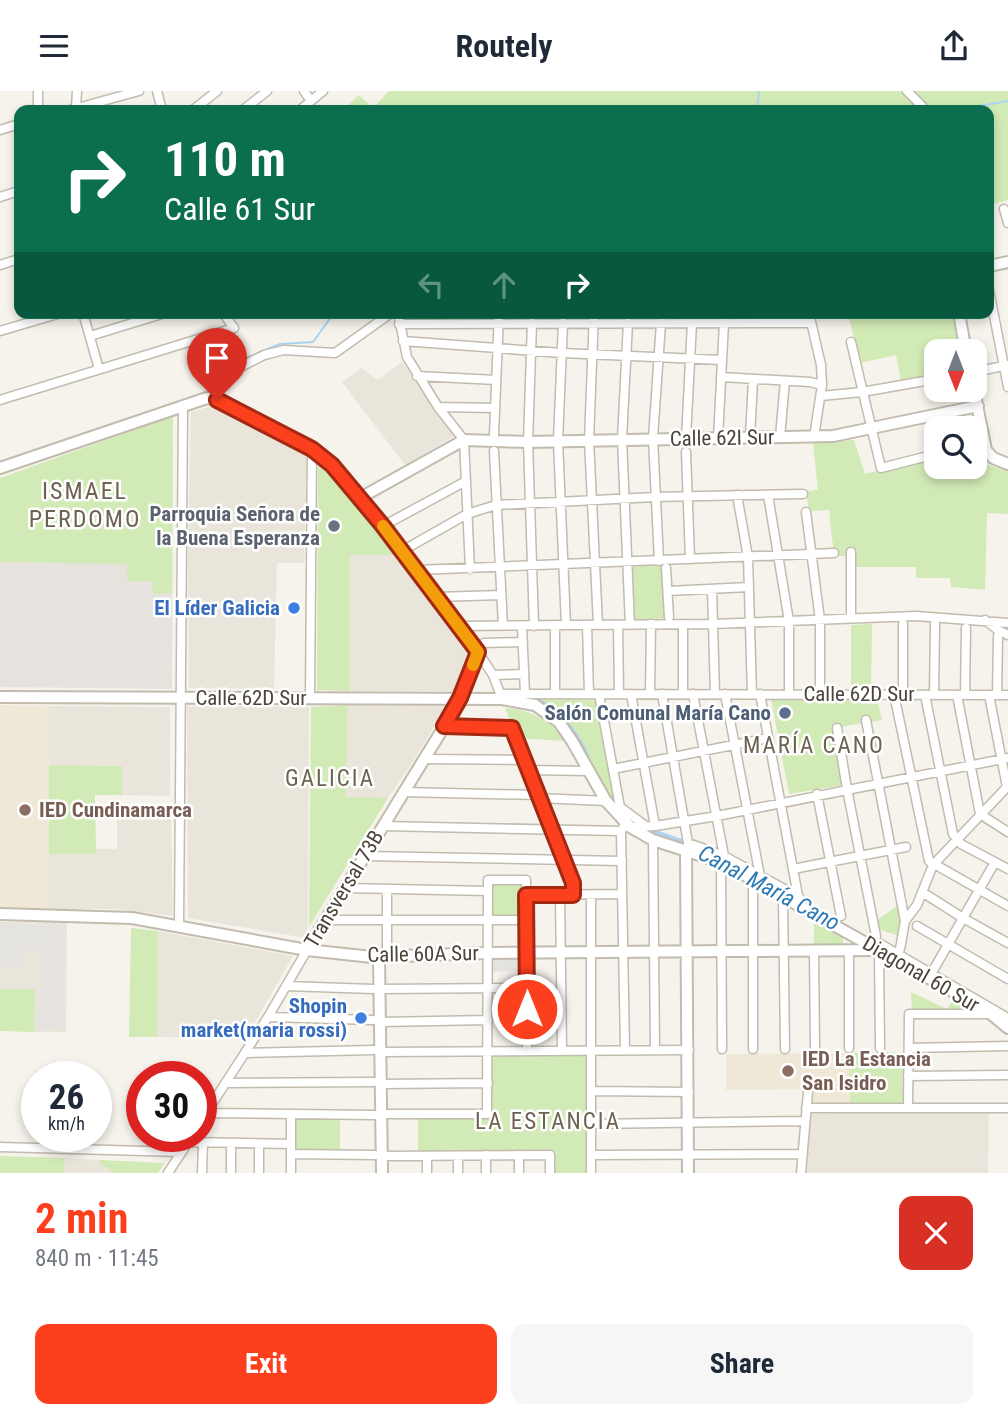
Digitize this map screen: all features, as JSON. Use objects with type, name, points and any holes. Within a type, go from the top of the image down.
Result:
[{"type":"street","points":[[84,105],[112,95],[139,91]]},
{"type":"street","points":[[199,105],[217,91]]},
{"type":"street","points":[[249,105],[267,91]]},
{"type":"street","points":[[303,91],[311,101]]},
{"type":"street","points":[[306,105],[323,91]]},
{"type":"street","points":[[907,91],[921,105]]},
{"type":"street","points":[[1004,209],[1008,223]]},
{"type":"street","points":[[994,312],[1008,387]]},
{"type":"street","points":[[0,331],[41,319]]},
{"type":"street","points":[[85,319],[99,369]]},
{"type":"street","points":[[90,336],[145,319]]},
{"type":"street","points":[[0,400],[234,328],[227,319]]},
{"type":"street","points":[[210,398],[231,372],[264,355],[284,350],[335,353],[383,319]]},
{"type":"street","points":[[399,319],[407,357],[417,376],[464,440],[470,569]]},
{"type":"street","points":[[399,324],[482,319]]},
{"type":"street","points":[[495,435],[499,319]]},
{"type":"street","points":[[506,319],[532,323],[811,323]]},
{"type":"street","points":[[594,319],[589,440],[598,625]]},
{"type":"street","points":[[746,319],[747,323]]},
{"type":"street","points":[[776,319],[777,323]]},
{"type":"street","points":[[810,319],[821,365],[822,385],[814,437]]},
{"type":"street","points":[[960,319],[964,339]]},
{"type":"street","points":[[532,323],[528,442],[534,626]]},
{"type":"street","points":[[563,323],[558,441],[566,625]]},
{"type":"street","points":[[628,323],[622,439],[630,625]]},
{"type":"street","points":[[659,561],[653,439],[661,323]]},
{"type":"street","points":[[685,438],[692,323]]},
{"type":"street","points":[[718,437],[724,323]]},
{"type":"street","points":[[403,341],[722,360]]},
{"type":"street","points":[[851,342],[881,468],[924,457]]},
{"type":"street","points":[[987,370],[1006,366]]},
{"type":"street","points":[[417,376],[496,380]]},
{"type":"street","points":[[721,377],[822,385]]},
{"type":"street","points":[[750,437],[753,380]]},
{"type":"street","points":[[780,437],[785,381]]},
{"type":"street","points":[[821,396],[924,381]]},
{"type":"street","points":[[0,468],[183,405],[210,398],[225,402],[312,449],[332,465],[383,526],[459,626],[481,648],[501,697]]},
{"type":"street","points":[[977,403],[979,416]]},
{"type":"street","points":[[179,925],[183,405]]},
{"type":"street","points":[[438,407],[495,408]]},
{"type":"street","name":"Calle 62I Sur","points":[[464,440],[528,442],[832,436],[978,407]]},
{"type":"street","points":[[360,498],[464,440]]},
{"type":"street","points":[[310,698],[312,449]]},
{"type":"street","points":[[495,451],[503,626]]},
{"type":"street","points":[[987,451],[993,458],[1008,464]]},
{"type":"street","points":[[686,452],[690,559]]},
{"type":"street","points":[[383,526],[466,481]]},
{"type":"street","points":[[402,551],[467,514],[496,505],[655,497],[803,494]]},
{"type":"street","points":[[737,495],[748,557],[756,694],[768,738],[799,902]]},
{"type":"street","points":[[768,495],[789,621],[789,694]]},
{"type":"street","points":[[806,512],[820,620],[820,694]]},
{"type":"street","points":[[850,552],[851,618]]},
{"type":"street","points":[[417,570],[834,553]]},
{"type":"street","points":[[666,568],[669,617]]},
{"type":"street","points":[[668,591],[749,587]]},
{"type":"street","points":[[712,589],[715,694]]},
{"type":"street","points":[[436,597],[501,595]]},
{"type":"street","points":[[459,626],[713,624],[916,616],[1008,623]]},
{"type":"street","points":[[985,620],[1008,635]]},
{"type":"street","points":[[650,694],[651,624]]},
{"type":"street","points":[[682,694],[683,624]]},
{"type":"street","points":[[903,624],[899,694],[910,776],[926,855],[933,865],[1008,906]]},
{"type":"street","points":[[935,624],[929,695],[940,771],[956,839],[1008,869]]},
{"type":"street","points":[[555,625],[555,694]]},
{"type":"street","points":[[587,625],[594,694],[620,807],[650,826]]},
{"type":"street","points":[[618,625],[619,694]]},
{"type":"street","points":[[522,626],[525,694]]},
{"type":"street","points":[[966,628],[961,695],[970,765],[980,814],[1008,832]]},
{"type":"street","points":[[905,921],[914,911],[933,865],[1008,787],[993,695],[998,636]]},
{"type":"street","points":[[481,648],[523,642]]},
{"type":"street","name":"Transversal 73B","points":[[217,1097],[444,726],[460,698],[481,648]]},
{"type":"street","points":[[492,675],[524,674]]},
{"type":"street","points":[[631,694],[650,826]]},
{"type":"street","points":[[662,694],[687,846],[688,1173]]},
{"type":"street","points":[[693,694],[723,859],[722,1049]]},
{"type":"street","points":[[725,694],[747,810],[756,878],[753,1049]]},
{"type":"street","name":"Calle 62D Sur","points":[[0,697],[1008,695]]},
{"type":"street","name":"Diagonal 60 Sur","points":[[501,697],[524,701],[544,710],[566,731],[606,801],[626,827],[653,840],[687,846],[723,859],[851,935],[877,943],[991,1014],[1008,1028]]},
{"type":"street","points":[[866,720],[905,921],[900,949]]},
{"type":"street","points":[[444,726],[512,728],[566,862],[573,883],[573,895]]},
{"type":"street","points":[[837,728],[877,943],[880,1048]]},
{"type":"street","points":[[613,769],[768,738]]},
{"type":"street","points":[[383,825],[552,830],[650,826],[717,816],[1005,758]]},
{"type":"street","points":[[424,759],[524,760]]},
{"type":"street","points":[[528,771],[589,771]]},
{"type":"street","points":[[404,792],[606,801]]},
{"type":"street","points":[[817,794],[841,916]]},
{"type":"street","points":[[625,1050],[622,861],[626,827]]},
{"type":"street","points":[[653,840],[656,1050]]},
{"type":"street","points":[[793,869],[906,847]]},
{"type":"street","points":[[364,856],[622,861]]},
{"type":"street","points":[[930,976],[995,862]]},
{"type":"street","name":"Diagonal 60 Sur","points":[[756,878],[783,897],[799,902]]},
{"type":"street","points":[[217,1112],[487,1114],[488,880],[526,880],[527,1051]]},
{"type":"street","points":[[345,888],[488,891]]},
{"type":"street","points":[[375,1173],[378,1155],[376,989],[387,920],[387,889]]},
{"type":"street","points":[[922,892],[1008,943]]},
{"type":"street","points":[[526,895],[622,894]]},
{"type":"street","points":[[561,895],[562,1051]]},
{"type":"street","points":[[590,895],[591,1173]]},
{"type":"street","points":[[783,897],[785,1049]]},
{"type":"street","name":"Calle 60A Sur","points":[[0,914],[132,918],[307,950],[380,957],[592,951],[849,950],[877,943]]},
{"type":"street","points":[[325,920],[526,920]]},
{"type":"street","points":[[916,926],[1008,979]]},
{"type":"street","points":[[849,1048],[851,935]]},
{"type":"street","points":[[814,950],[815,1048]]},
{"type":"street","name":"Diagonal 60 Sur","points":[[930,976],[1008,1018]]},
{"type":"street","points":[[286,986],[376,989],[527,988]]},
{"type":"street","points":[[908,1108],[909,1014],[991,1014]]},
{"type":"street","points":[[268,1017],[377,1021],[488,1020]]},
{"type":"street","points":[[909,1048],[1008,1046]]},
{"type":"street","points":[[245,1053],[689,1050]]},
{"type":"street","points":[[908,1076],[1008,1075]]},
{"type":"street","points":[[226,1083],[488,1083]]},
{"type":"street","points":[[592,1091],[689,1092]]},
{"type":"street","points":[[801,1173],[808,1091]]},
{"type":"street","points":[[806,1108],[1008,1108]]},
{"type":"street","points":[[291,1114],[291,1173]]},
{"type":"street","points":[[592,1124],[805,1121]]},
{"type":"street","points":[[217,1143],[291,1144]]},
{"type":"street","points":[[231,1173],[232,1143]]},
{"type":"street","points":[[260,1143],[260,1173]]},
{"type":"street","points":[[0,1147],[181,1153]]},
{"type":"street","points":[[202,1173],[203,1152]]},
{"type":"street","points":[[168,1173],[181,1153]]},
{"type":"street","points":[[291,1154],[550,1155],[550,1173]]},
{"type":"street","points":[[592,1155],[803,1154]]},
{"type":"street","points":[[378,1155],[382,1173]]},
{"type":"street","points":[[519,1155],[519,1173]]},
{"type":"street","points":[[427,1156],[427,1173]]},
{"type":"street","points":[[457,1173],[458,1156]]},
{"type":"street","points":[[486,1156],[486,1173]]},
{"type":"shaded area","points":[[402,362],[454,436],[405,465],[342,382],[361,368],[378,380]]},
{"type":"shaded area","points":[[215,405],[303,450],[307,457],[304,563],[277,563],[274,689],[189,688],[191,412]]},
{"type":"shaded area","points":[[173,447],[172,689],[0,687],[0,478]]},
{"type":"shaded area","points":[[350,554],[397,555],[469,653],[456,691],[350,691]]},
{"type":"shaded area","name":"IED Cundinamarca","points":[[0,705],[49,706],[49,909],[0,908]]},
{"type":"shaded area","points":[[348,705],[447,705],[388,798],[346,798]]},
{"type":"shaded area","points":[[49,706],[170,707],[170,796],[122,795],[122,766],[49,765]]},
{"type":"shaded area","points":[[187,706],[309,707],[306,938],[188,918]]},
{"type":"shaded area","points":[[171,816],[173,916],[117,909],[49,909],[49,854],[95,854],[96,849],[117,849],[117,817]]},
{"type":"shaded area","points":[[0,922],[67,922],[66,1032],[34,1032],[34,989],[0,989]]},
{"type":"shaded area","points":[[0,925],[63,926],[63,1029],[37,1029],[37,988],[42,987],[41,951],[24,951],[24,967],[0,966]]},
{"type":"shaded area","points":[[158,931],[293,956],[246,1038],[157,1037]]},
{"type":"shaded area","points":[[526,957],[526,971],[491,972],[491,958]]},
{"type":"shaded area","name":"IED La Estancia San Isidro","points":[[849,1053],[850,1104],[813,1104],[812,1089],[726,1090],[726,1054]]},
{"type":"shaded area","points":[[989,1113],[988,1173],[806,1173],[810,1114]]},
{"type":"shaded area","points":[[64,1158],[100,1160],[100,1164],[115,1173],[64,1173]]},
{"type":"green space","points":[[389,91],[1008,91],[1008,200],[994,204],[994,105],[376,105]]},
{"type":"green space","points":[[359,95],[370,105],[348,105]]},
{"type":"green space","points":[[849,319],[956,319],[959,339],[924,339],[924,376],[901,380],[896,355],[860,363]]},
{"type":"green space","points":[[173,416],[172,593],[153,594],[152,581],[127,581],[127,564],[0,562],[0,478]]},
{"type":"green space","points":[[854,440],[865,474],[924,459],[924,479],[987,479],[987,465],[1008,471],[1008,514],[987,513],[985,590],[951,587],[950,578],[916,578],[916,567],[851,567],[850,556],[834,556],[829,510],[809,511],[806,491],[818,490],[813,443]]},
{"type":"green space","points":[[318,463],[329,472],[397,555],[350,555],[350,691],[317,690]]},
{"type":"green space","points":[[662,565],[666,618],[633,620],[630,567]]},
{"type":"green space","points":[[872,624],[871,690],[851,690],[851,625]]},
{"type":"green space","points":[[877,698],[882,720],[834,728],[843,785],[789,794],[771,699]]},
{"type":"green space","points":[[532,699],[595,700],[619,813],[574,733],[550,706]]},
{"type":"green space","points":[[348,705],[346,797],[388,798],[309,927],[311,707]]},
{"type":"green space","points":[[505,708],[540,717],[554,727],[566,741],[516,738]]},
{"type":"green space","points":[[49,765],[122,766],[122,795],[95,795],[96,854],[49,854]]},
{"type":"green space","points":[[491,882],[523,883],[523,917],[491,916]]},
{"type":"green space","points":[[897,906],[901,922],[899,936],[878,929],[877,920]]},
{"type":"green space","points":[[814,920],[843,936],[843,944],[814,944]]},
{"type":"green space","points":[[131,928],[158,931],[157,1037],[129,1037]]},
{"type":"green space","points":[[0,989],[35,989],[34,1032],[0,1031]]},
{"type":"green space","points":[[911,992],[947,1009],[954,998],[977,1012],[912,1012]]},
{"type":"green space","points":[[902,1052],[903,1104],[850,1104],[849,1053]]},
{"type":"green space","points":[[586,1055],[586,1173],[553,1173],[553,1153],[418,1152],[418,1119],[492,1119],[492,1056]]},
{"type":"green space","points":[[294,1117],[340,1117],[340,1152],[293,1151]]},
{"type":"green space","points":[[0,1156],[64,1158],[64,1173],[0,1173]]},
{"type":"green space","points":[[100,1160],[165,1163],[158,1173],[115,1173],[100,1164]]},
{"type":"waterway","points":[[758,105],[759,91]]},
{"type":"waterway","points":[[985,105],[1008,101]]},
{"type":"waterway","points":[[216,370],[280,344],[313,342],[330,319]]},
{"type":"waterway","name":"Canal María Cano","points":[[532,699],[563,721],[585,754]]},
{"type":"waterway","name":"Canal María Cano","points":[[625,817],[646,830],[691,846]]},
{"type":"slow traffic","points":[[383,526],[478,652],[473,665]]},
{"type":"place","name":"Parroquia Señora de la Buena Esperanza","points":[[334,526]]},
{"type":"place","name":"El Líder Galicia","points":[[294,608]]},
{"type":"place","name":"Salón Comunal María Cano","points":[[785,713]]},
{"type":"place","name":"IED Cundinamarca","points":[[25,810]]},
{"type":"place","name":"Shopin market(maria rossi)","points":[[361,1018]]},
{"type":"place","name":"IED La Estancia San Isidro","points":[[788,1071]]},
{"type":"district","name":"ISMAEL PERDOMO","points":[[85,505]]},
{"type":"district","name":"MARÍA CANO","points":[[814,745]]},
{"type":"district","name":"GALICIA","points":[[330,778]]},
{"type":"district","name":"LA ESTANCIA","points":[[548,1121]]},
{"type":"route","points":[[217,400],[312,449],[332,465],[383,526],[478,652],[460,698],[444,726],[512,728],[573,883],[573,895],[526,895],[527,1009]]}]
